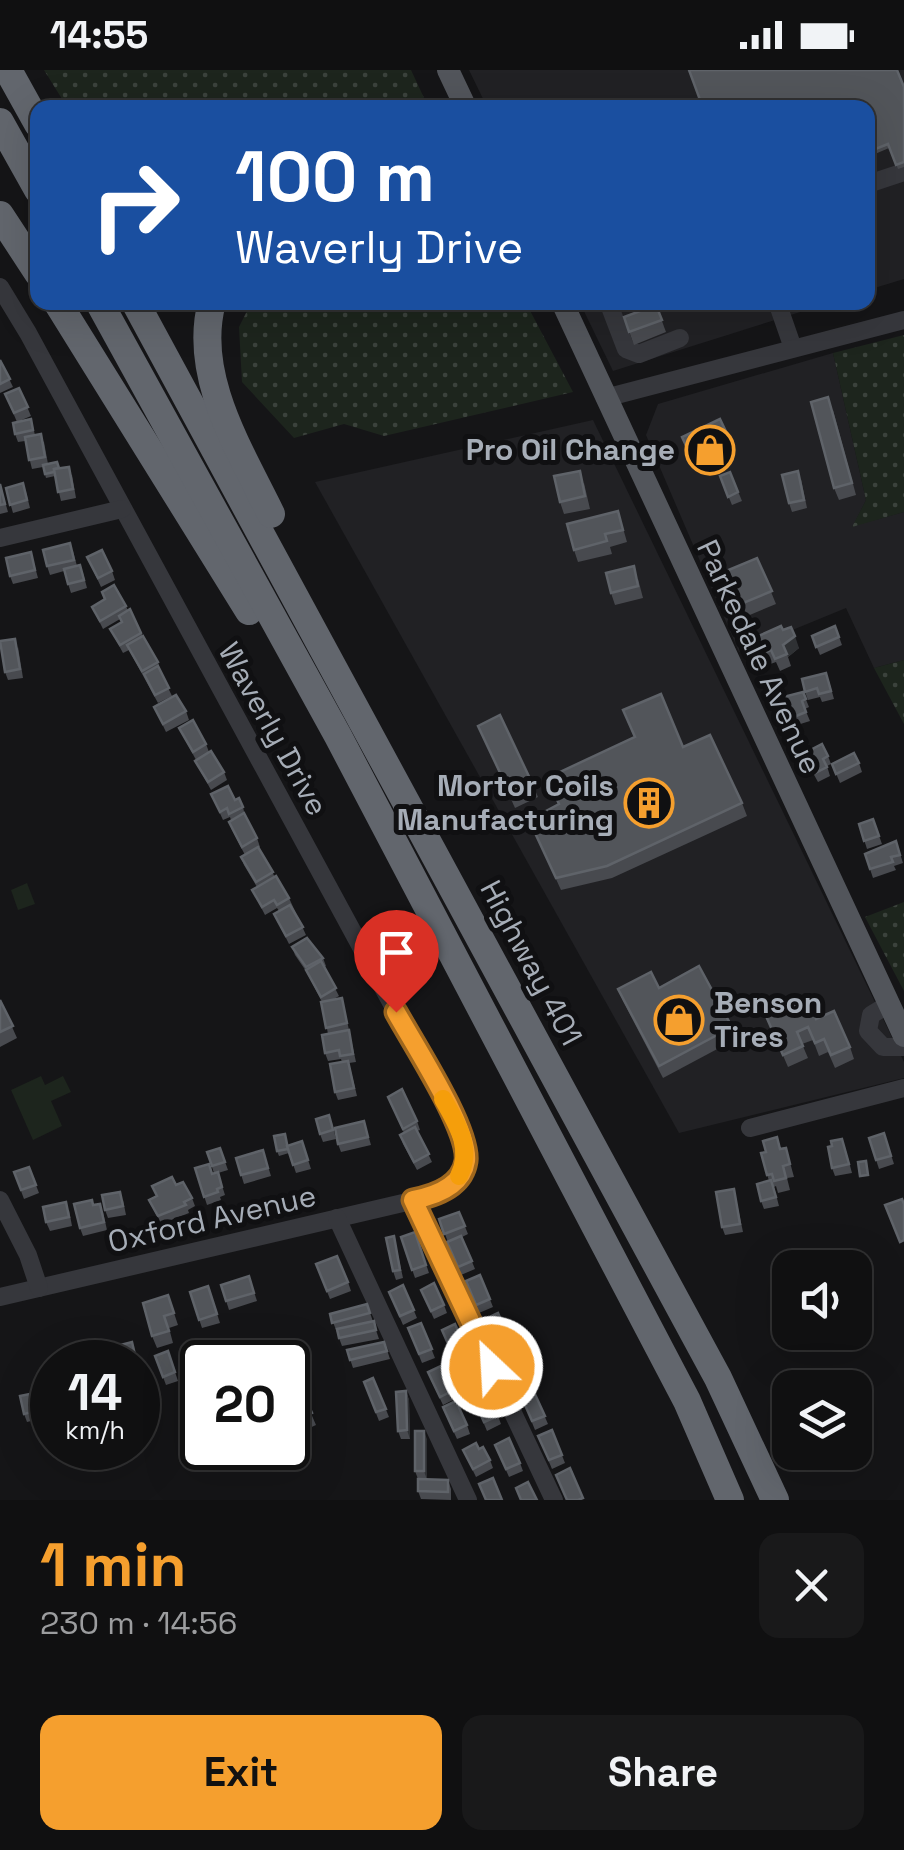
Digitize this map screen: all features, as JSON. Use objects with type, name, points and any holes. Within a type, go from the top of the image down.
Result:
[{"type":"highway","points":[[8,70],[30,110]]},
{"type":"highway","points":[[23,70],[41,100]]},
{"type":"highway","points":[[0,122],[30,176]]},
{"type":"highway","points":[[0,215],[30,261]]},
{"type":"highway","points":[[62,310],[311,711],[338,736]]},
{"type":"highway","points":[[104,310],[338,736],[687,1401],[730,1500]]},
{"type":"highway","name":"Highway 401","points":[[139,310],[718,1378],[774,1500]]},
{"type":"highway","points":[[210,310],[206,323],[209,374],[247,464],[326,628],[332,663]]},
{"type":"main road","points":[[448,70],[462,100]]},
{"type":"main road","name":"Parkedale Avenue","points":[[566,310],[904,1036]]},
{"type":"street","points":[[875,182],[904,172]]},
{"type":"street","name":"Waverly Drive","points":[[0,287],[463,1138],[466,1162],[456,1181],[437,1195]]},
{"type":"street","points":[[611,310],[626,349],[639,354],[680,338]]},
{"type":"street","points":[[780,310],[793,348]]},
{"type":"street","points":[[604,398],[904,320]]},
{"type":"street","points":[[0,538],[122,509]]},
{"type":"street","points":[[890,1004],[871,1015],[868,1031],[883,1047],[904,1047]]},
{"type":"street","points":[[750,1128],[904,1088]]},
{"type":"street","name":"Oxford Avenue","points":[[0,1297],[437,1195]]},
{"type":"street","points":[[0,1200],[39,1288]]},
{"type":"street","points":[[413,1200],[554,1500]]},
{"type":"street","points":[[336,1218],[468,1500]]},
{"type":"shaded area","points":[[44,70],[411,70],[424,98],[423,100],[63,100]]},
{"type":"shaded area","points":[[469,70],[904,70],[904,279],[875,288],[875,100],[484,100]]},
{"type":"shaded area","points":[[248,310],[530,310],[573,392],[384,436],[344,424],[294,438],[242,382],[239,327]]},
{"type":"shaded area","points":[[583,310],[807,310],[613,371]]},
{"type":"shaded area","points":[[904,335],[904,512],[852,527],[866,500],[833,353]]},
{"type":"shaded area","points":[[833,353],[866,500],[853,526],[904,512],[904,660],[874,668],[846,608],[739,652],[646,435],[658,404]]},
{"type":"shaded area","points":[[593,420],[904,1062],[904,1078],[679,1133],[315,482]]},
{"type":"shaded area","points":[[904,660],[904,724],[874,668]]},
{"type":"shaded area","points":[[27,883],[35,904],[18,910],[11,890]]},
{"type":"shaded area","points":[[904,902],[904,991],[865,917]]},
{"type":"shaded area","points":[[41,1076],[45,1085],[63,1076],[71,1092],[51,1101],[62,1126],[33,1140],[11,1090]]},
{"type":"building","points":[[689,70],[897,70],[904,87],[904,162],[896,165],[888,144],[875,149],[875,100],[700,100]]},
{"type":"building","points":[[643,310],[658,310],[662,320],[629,332],[624,317]]},
{"type":"building","points":[[0,360],[10,379],[0,384]]},
{"type":"building","points":[[19,388],[28,407],[14,413],[5,394]]},
{"type":"building","points":[[828,397],[852,483],[834,488],[811,402]]},
{"type":"building","points":[[31,419],[33,430],[15,434],[13,423]]},
{"type":"building","points":[[720,419],[729,438],[691,456],[682,437]]},
{"type":"building","points":[[41,434],[45,457],[29,460],[25,437]]},
{"type":"building","points":[[57,462],[59,468],[45,474],[43,465]]},
{"type":"building","points":[[69,467],[73,489],[58,492],[54,469]]},
{"type":"building","points":[[580,471],[585,496],[560,502],[554,476]]},
{"type":"building","points":[[798,471],[804,500],[789,503],[782,475]]},
{"type":"building","points":[[730,472],[738,492],[728,497],[720,476]]},
{"type":"building","points":[[23,483],[27,500],[10,505],[6,488]]},
{"type":"building","points":[[618,511],[623,530],[605,534],[607,541],[574,550],[567,524]]},
{"type":"building","points":[[70,543],[74,560],[47,566],[43,550]]},
{"type":"building","points":[[102,550],[112,571],[98,578],[87,557]]},
{"type":"building","points":[[31,552],[35,570],[10,576],[6,558]]},
{"type":"building","points":[[757,558],[772,591],[741,604],[736,593],[728,596],[719,574]]},
{"type":"building","points":[[80,565],[84,580],[68,584],[64,569]]},
{"type":"building","points":[[634,566],[638,586],[611,593],[606,573]]},
{"type":"building","points":[[114,585],[126,606],[100,621],[92,607],[105,599],[102,592]]},
{"type":"building","points":[[130,609],[141,633],[120,645],[110,629],[122,622],[119,616]]},
{"type":"building","points":[[781,626],[783,630],[791,627],[795,636],[783,645],[787,654],[775,659],[771,650],[761,654],[754,638]]},
{"type":"building","points":[[835,626],[839,637],[816,647],[812,636]]},
{"type":"building","points":[[143,636],[158,662],[142,671],[127,645]]},
{"type":"building","points":[[15,639],[20,669],[5,672],[0,641]]},
{"type":"building","points":[[158,666],[169,688],[155,695],[144,674]]},
{"type":"building","points":[[826,673],[831,691],[819,694],[817,688],[805,692],[802,679]]},
{"type":"building","points":[[803,692],[806,712],[791,718],[783,697]]},
{"type":"building","name":"Mortor Coils Manufacturing","points":[[661,694],[683,747],[710,735],[742,803],[607,866],[556,878],[529,820],[559,804],[547,778],[635,737],[623,710]]},
{"type":"building","points":[[176,695],[186,711],[163,724],[154,707]]},
{"type":"building","points":[[500,715],[533,785],[511,796],[478,726]]},
{"type":"building","points":[[193,720],[206,744],[193,752],[179,728]]},
{"type":"building","points":[[822,744],[828,756],[823,759],[827,767],[815,773],[810,765],[805,768],[799,756]]},
{"type":"building","points":[[211,751],[224,772],[208,782],[195,761]]},
{"type":"building","points":[[854,753],[859,763],[836,774],[832,764]]},
{"type":"building","points":[[228,786],[243,807],[229,814],[227,808],[220,812],[211,794]]},
{"type":"building","points":[[244,813],[257,838],[242,847],[229,822]]},
{"type":"building","points":[[873,819],[879,836],[864,841],[859,824]]},
{"type":"building","points":[[896,841],[900,855],[891,857],[893,862],[870,869],[865,854]]},
{"type":"building","points":[[258,847],[273,872],[256,882],[241,857]]},
{"type":"building","points":[[276,876],[289,898],[262,907],[252,890]]},
{"type":"building","points":[[290,905],[303,927],[286,936],[274,914]]},
{"type":"building","points":[[307,938],[323,958],[306,967],[292,947]]},
{"type":"building","points":[[321,961],[336,988],[321,997],[306,970]]},
{"type":"building","name":"Benson Tires","points":[[699,966],[732,1027],[659,1066],[618,989],[651,972],[659,988]]},
{"type":"building","points":[[342,998],[347,1023],[326,1028],[321,1002]]},
{"type":"building","points":[[807,998],[816,1019],[834,1011],[850,1047],[831,1055],[824,1039],[815,1043],[808,1027],[797,1032],[803,1046],[783,1055],[766,1016]]},
{"type":"building","points":[[0,1000],[13,1026],[0,1032]]},
{"type":"building","points":[[349,1030],[353,1054],[340,1056],[339,1050],[325,1053],[322,1035]]},
{"type":"building","points":[[348,1061],[354,1088],[335,1092],[330,1064]]},
{"type":"building","points":[[402,1089],[417,1121],[403,1129],[388,1097]]},
{"type":"building","points":[[329,1115],[333,1130],[320,1134],[316,1119]]},
{"type":"building","points":[[364,1121],[368,1137],[338,1144],[335,1128]]},
{"type":"building","points":[[415,1127],[429,1154],[414,1162],[400,1135]]},
{"type":"building","points":[[884,1133],[891,1156],[876,1160],[869,1138]]},
{"type":"building","points":[[285,1134],[288,1149],[277,1151],[274,1136]]},
{"type":"building","points":[[777,1137],[780,1149],[786,1148],[790,1164],[783,1166],[786,1178],[774,1181],[772,1174],[767,1175],[761,1153],[766,1152],[763,1141]]},
{"type":"building","points":[[842,1139],[849,1164],[832,1168],[828,1147],[832,1146],[831,1141]]},
{"type":"building","points":[[302,1141],[308,1160],[293,1165],[287,1146]]},
{"type":"building","points":[[220,1148],[225,1162],[212,1166],[207,1152]]},
{"type":"building","points":[[263,1150],[268,1168],[241,1175],[236,1158]]},
{"type":"building","points":[[866,1161],[868,1175],[860,1176],[858,1162]]},
{"type":"building","points":[[209,1164],[212,1174],[218,1172],[222,1187],[204,1197],[195,1168]]},
{"type":"building","points":[[29,1167],[36,1185],[21,1190],[14,1172]]},
{"type":"building","points":[[172,1177],[176,1185],[183,1182],[192,1198],[184,1202],[186,1205],[158,1216],[149,1200],[157,1196],[152,1186]]},
{"type":"building","points":[[771,1180],[776,1197],[761,1201],[757,1184]]},
{"type":"building","points":[[734,1189],[740,1224],[722,1227],[716,1192]]},
{"type":"building","points":[[120,1192],[123,1206],[105,1210],[102,1195]]},
{"type":"building","points":[[902,1199],[904,1240],[900,1242],[885,1205]]},
{"type":"building","points":[[92,1200],[93,1205],[100,1204],[104,1222],[80,1228],[74,1204]]},
{"type":"building","points":[[66,1202],[69,1217],[46,1222],[43,1207]]},
{"type":"building","points":[[459,1212],[465,1226],[444,1234],[439,1219]]},
{"type":"building","points":[[415,1232],[426,1265],[412,1270],[401,1237]]},
{"type":"building","points":[[394,1236],[400,1270],[393,1271],[386,1238]]},
{"type":"building","points":[[461,1236],[472,1261],[458,1267],[447,1242]]},
{"type":"building","points":[[337,1256],[348,1282],[327,1291],[316,1264]]},
{"type":"building","points":[[480,1275],[490,1299],[476,1305],[466,1281]]},
{"type":"building","points":[[249,1276],[254,1293],[226,1301],[221,1285]]},
{"type":"building","points":[[434,1283],[444,1305],[431,1311],[421,1290]]},
{"type":"building","points":[[403,1285],[414,1310],[400,1316],[389,1292]]},
{"type":"building","points":[[208,1286],[217,1314],[199,1320],[190,1292]]},
{"type":"building","points":[[168,1295],[174,1313],[164,1316],[169,1331],[152,1336],[143,1303]]},
{"type":"building","points":[[367,1304],[370,1313],[332,1323],[330,1314]]},
{"type":"building","points":[[498,1313],[509,1337],[496,1343],[485,1319]]},
{"type":"building","points":[[374,1321],[376,1330],[339,1338],[337,1329]]},
{"type":"building","points":[[421,1323],[432,1349],[419,1354],[408,1328]]},
{"type":"building","points":[[455,1324],[466,1349],[453,1355],[442,1330]]},
{"type":"building","points":[[384,1342],[387,1351],[350,1360],[347,1350]]},
{"type":"building","points":[[168,1351],[175,1372],[163,1377],[160,1354]]},
{"type":"building","points":[[516,1352],[526,1377],[512,1383],[502,1358]]},
{"type":"building","points":[[473,1361],[482,1382],[469,1388],[460,1367]]},
{"type":"building","points":[[441,1366],[452,1391],[440,1397],[428,1372]]},
{"type":"building","points":[[373,1378],[386,1409],[376,1412],[364,1382]]},
{"type":"building","points":[[406,1391],[407,1430],[398,1431],[396,1392]]},
{"type":"building","points":[[486,1391],[498,1416],[484,1422],[473,1397]]},
{"type":"building","points":[[534,1392],[545,1416],[532,1421],[522,1398]]},
{"type":"building","points":[[30,1394],[30,1412],[24,1414],[20,1396]]},
{"type":"building","points":[[456,1401],[467,1425],[454,1431],[443,1407]]},
{"type":"building","points":[[552,1430],[562,1455],[549,1460],[538,1436]]},
{"type":"building","points":[[415,1431],[424,1431],[424,1471],[415,1471]]},
{"type":"building","points":[[509,1438],[520,1463],[506,1469],[495,1445]]},
{"type":"building","points":[[476,1443],[490,1460],[473,1469],[463,1450]]},
{"type":"building","points":[[570,1468],[583,1498],[578,1500],[567,1500],[556,1475]]},
{"type":"building","points":[[493,1478],[502,1500],[486,1500],[479,1484]]},
{"type":"building","points":[[418,1479],[448,1480],[448,1492],[418,1491]]},
{"type":"building","points":[[528,1482],[537,1500],[521,1500],[516,1488]]},
{"type":"slow traffic","points":[[443,1099],[463,1138],[466,1162],[459,1176]]},
{"type":"place","name":"Pro Oil Change","points":[[710,450]]},
{"type":"place","name":"Mortor Coils Manufacturing","points":[[649,803]]},
{"type":"place","name":"Benson Tires","points":[[679,1020]]},
{"type":"route","points":[[396,1012],[463,1138],[466,1162],[456,1181],[437,1195],[413,1200],[492,1367]]}]
